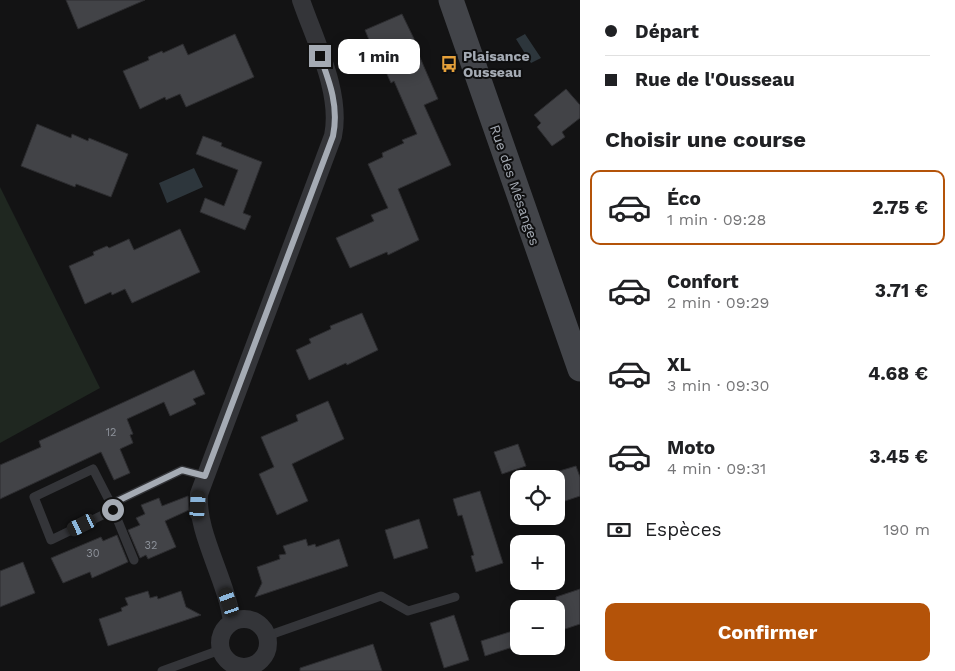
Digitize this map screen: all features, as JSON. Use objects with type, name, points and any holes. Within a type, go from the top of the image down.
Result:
[{"type":"main road","name":"Rue des Mésanges","points":[[451,0],[580,369]]},
{"type":"street","points":[[232,622],[229,602],[198,505],[205,476],[335,129],[336,108],[333,94],[300,0]]},
{"type":"street","points":[[238,619],[253,620],[259,624],[268,636],[267,650],[264,657],[247,669],[230,663],[220,650],[221,634],[232,622],[238,619]]},
{"type":"lane","points":[[134,560],[112,507],[93,469],[34,497],[51,540],[112,507],[182,470],[205,476]]},
{"type":"lane","points":[[268,636],[381,596],[408,611],[455,597]]},
{"type":"lane","points":[[162,671],[220,650]]},
{"type":"shaded area","points":[[525,34],[541,58],[531,63],[516,39]]},
{"type":"shaded area","points":[[194,168],[203,187],[167,203],[159,183]]},
{"type":"shaded area","points":[[0,187],[100,388],[0,443]]},
{"type":"building","points":[[66,0],[145,0],[78,29]]},
{"type":"building","points":[[402,14],[417,45],[415,46],[438,99],[424,105],[451,165],[398,189],[419,240],[388,255],[387,252],[350,268],[336,238],[374,221],[371,215],[388,208],[368,164],[383,157],[382,153],[404,143],[402,140],[417,134],[394,81],[391,83],[381,61],[378,62],[365,30]]},
{"type":"building","points":[[235,34],[254,77],[186,107],[180,94],[166,100],[165,97],[140,109],[123,71],[149,60],[148,57],[183,44],[188,55]]},
{"type":"building","points":[[566,89],[580,105],[580,118],[562,132],[565,137],[552,146],[537,127],[541,123],[534,115]]},
{"type":"building","points":[[37,124],[71,138],[72,134],[88,141],[89,138],[128,154],[111,197],[76,184],[75,187],[21,166]]},
{"type":"building","points":[[203,136],[222,143],[221,146],[262,162],[243,213],[251,216],[245,230],[200,212],[205,198],[224,206],[238,170],[196,154]]},
{"type":"building","points":[[180,229],[200,272],[132,303],[125,289],[112,295],[111,292],[85,304],[69,266],[94,255],[93,252],[107,246],[109,248],[129,239],[134,250]]},
{"type":"building","points":[[362,313],[378,350],[309,380],[296,350],[311,343],[309,339],[331,329],[330,326]]},
{"type":"building","points":[[194,370],[205,394],[193,399],[196,404],[170,416],[164,402],[127,419],[133,434],[130,435],[133,443],[120,449],[130,473],[114,480],[101,452],[0,499],[0,465],[41,447],[39,441]]},
{"type":"building","points":[[328,401],[344,439],[292,464],[308,501],[277,515],[259,474],[274,467],[261,437],[298,421],[296,415]]},
{"type":"building","points":[[518,444],[526,466],[502,474],[494,452]]},
{"type":"building","points":[[576,466],[580,477],[580,496],[565,501],[565,470],[563,470]]},
{"type":"building","points":[[480,491],[503,563],[476,572],[471,556],[474,555],[462,515],[458,516],[453,499]]},
{"type":"building","points":[[188,496],[189,510],[165,521],[176,547],[148,559],[146,555],[140,558],[128,530],[140,525],[136,518],[145,514],[141,505],[159,498],[162,506]]},
{"type":"building","points":[[419,519],[428,548],[394,559],[385,530]]},
{"type":"building","points":[[117,535],[128,562],[92,578],[90,572],[63,583],[51,558],[101,537],[103,541]]},
{"type":"building","points":[[306,539],[308,546],[315,544],[316,547],[339,539],[348,566],[255,597],[262,583],[257,567],[280,559],[279,555],[286,554],[283,546]]},
{"type":"building","points":[[23,562],[35,593],[0,607],[0,571]]},
{"type":"building","points":[[580,589],[580,624],[565,629],[565,600],[556,600],[556,597]]},
{"type":"building","points":[[148,591],[150,598],[157,596],[158,599],[181,591],[186,607],[201,615],[108,646],[99,619],[122,611],[121,608],[128,605],[125,598]]},
{"type":"building","points":[[454,615],[469,660],[444,668],[430,623]]},
{"type":"building","points":[[510,632],[510,648],[485,656],[481,641]]},
{"type":"building","points":[[373,644],[382,671],[300,671],[300,668]]},
{"type":"place","name":"Plaisance Ousseau","points":[[449,64]]},
{"type":"route","points":[[113,510],[111,504],[171,473],[191,470],[205,476],[333,136],[336,123],[336,108],[320,56]]}]
